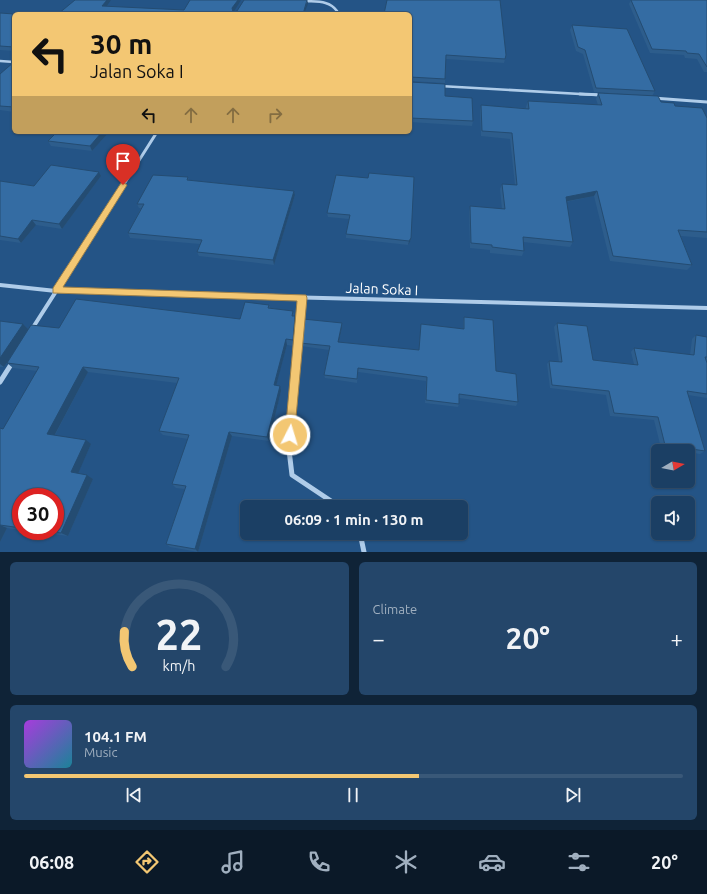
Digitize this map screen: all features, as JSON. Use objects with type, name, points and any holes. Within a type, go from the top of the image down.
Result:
[{"type":"street","points":[[296,0],[325,2],[333,5],[337,11]]},
{"type":"street","points":[[0,61],[12,62]]},
{"type":"street","points":[[433,85],[605,96]]},
{"type":"street","points":[[644,98],[707,102]]},
{"type":"street","points":[[28,336],[156,134]]},
{"type":"street","name":"Jalan Soka I","points":[[0,285],[56,291],[707,308]]},
{"type":"street","points":[[302,298],[289,450],[292,475],[330,500]]},
{"type":"street","points":[[0,382],[16,356]]},
{"type":"street","points":[[361,540],[364,552]]},
{"type":"building","points":[[75,0],[107,0],[102,6],[184,10],[190,0],[238,0],[232,8],[233,12],[60,12]]},
{"type":"building","points":[[244,0],[307,0],[304,12],[233,12],[237,11]]},
{"type":"building","points":[[387,0],[500,0],[506,55],[505,59],[446,55],[445,79],[412,77],[412,12],[384,12]]},
{"type":"building","points":[[631,0],[707,0],[707,67],[699,54],[687,53],[686,51],[652,49]]},
{"type":"building","points":[[0,13],[12,14],[12,47],[0,46]]},
{"type":"building","points":[[572,25],[627,29],[655,91],[596,88],[585,50],[578,47]]},
{"type":"building","points":[[12,64],[12,107],[0,106],[0,74]]},
{"type":"building","points":[[412,82],[445,84],[445,96],[472,98],[473,121],[412,118]]},
{"type":"building","points":[[598,93],[658,96],[661,102],[674,103],[675,106],[702,108],[707,118],[707,232],[678,230],[692,265],[613,256],[597,191],[566,197],[573,242],[523,237],[524,251],[471,243],[470,206],[505,209],[502,184],[517,185],[512,133],[482,131],[481,105],[529,109],[528,101],[602,105]]},
{"type":"building","points":[[55,134],[100,134],[90,146],[48,141]]},
{"type":"building","points":[[51,165],[99,172],[59,224],[32,220],[18,239],[0,236],[0,181],[34,186]]},
{"type":"building","points":[[369,173],[414,177],[411,238],[409,241],[346,234],[350,215],[327,213],[336,175],[368,178]]},
{"type":"building","points":[[153,175],[188,177],[187,180],[294,191],[273,260],[197,252],[202,240],[128,233],[144,204],[137,204]]},
{"type":"building","points":[[76,299],[240,319],[245,302],[269,305],[268,308],[293,311],[292,316],[295,316],[293,340],[286,339],[274,385],[280,386],[267,437],[229,432],[195,549],[166,544],[186,486],[172,484],[189,435],[159,431],[179,378],[83,367],[47,434],[86,440],[71,472],[87,475],[64,526],[64,488],[12,488],[12,527],[0,525],[0,428],[3,429],[39,367],[7,363],[31,325],[59,328]]},
{"type":"building","points":[[464,317],[493,320],[496,371],[516,374],[518,402],[459,394],[459,404],[426,400],[427,377],[358,368],[357,379],[324,375],[330,346],[300,343],[303,319],[342,323],[338,342],[419,350],[421,324],[464,329]]},
{"type":"building","points":[[0,321],[23,324],[0,358]]},
{"type":"building","points":[[557,323],[587,326],[593,360],[638,365],[634,348],[694,355],[696,335],[707,337],[707,357],[705,357],[707,363],[707,394],[687,391],[705,451],[695,450],[695,444],[665,444],[658,417],[614,413],[609,391],[552,385],[549,361],[562,362]]},
{"type":"route","points":[[123,185],[56,291],[302,298],[290,435]]}]
